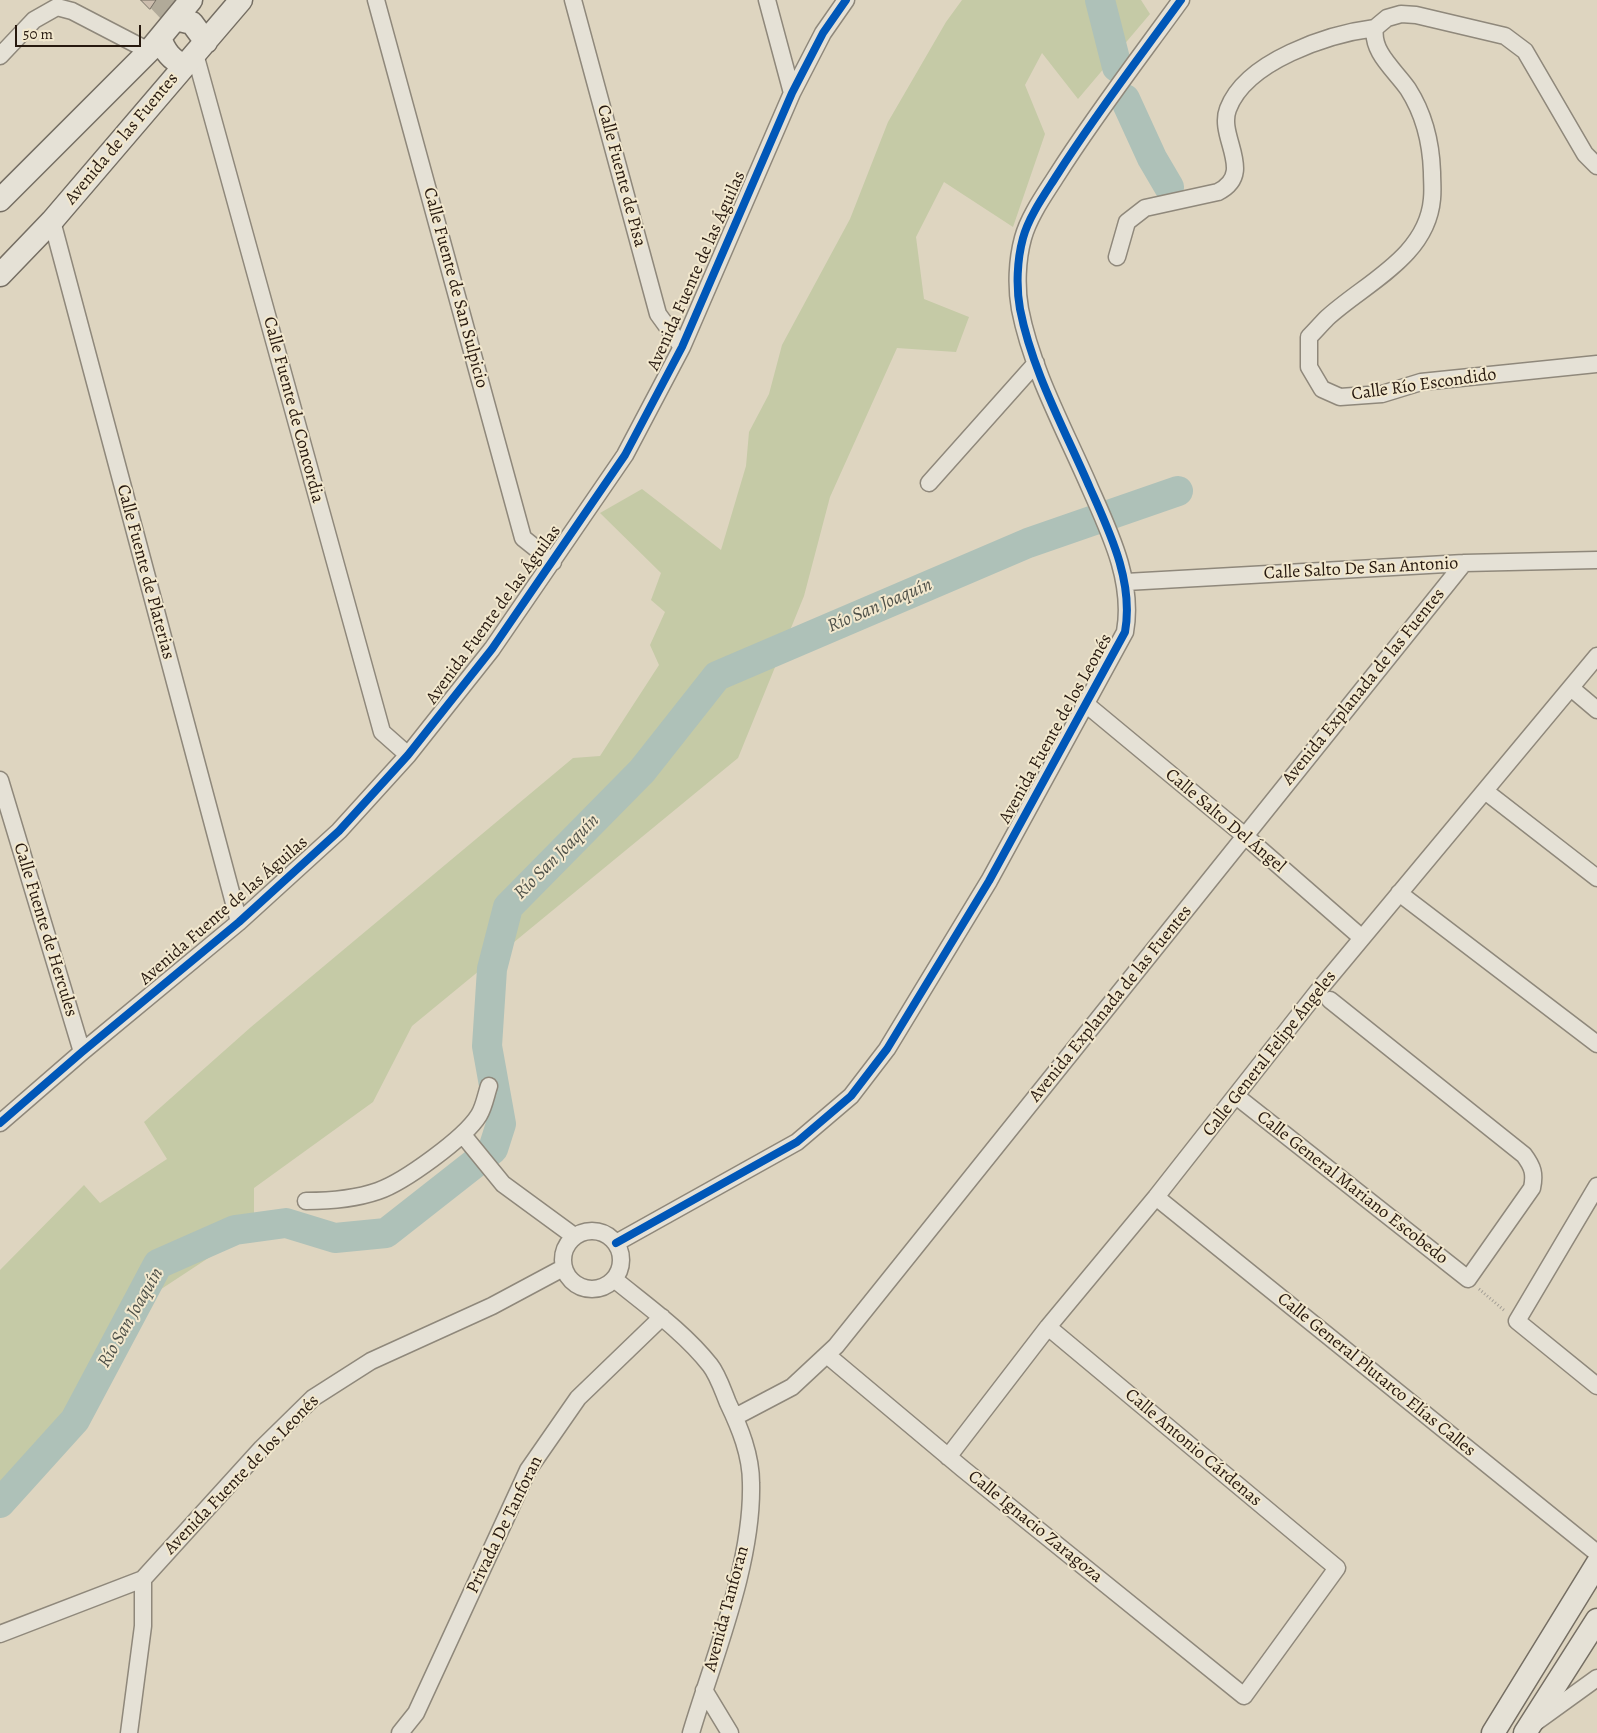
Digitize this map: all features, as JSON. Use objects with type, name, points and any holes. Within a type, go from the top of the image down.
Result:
[{"type":"main road","name":"Avenida de las Fuentes","points":[[0,200],[155,44],[191,0]]},
{"type":"main road","name":"Avenida de las Fuentes","points":[[0,275],[52,221],[241,0]]},
{"type":"main road","points":[[155,44],[173,60],[195,54],[192,23],[176,19]]},
{"type":"main road","points":[[1493,1733],[1597,1564]]},
{"type":"main road","points":[[1528,1729],[1597,1620]]},
{"type":"street","name":"Calle Fuente de San Sulpicio","points":[[376,0],[523,538],[553,562]]},
{"type":"street","name":"Calle Fuente de Pisa","points":[[574,0],[658,314],[682,347]]},
{"type":"street","points":[[767,0],[792,93]]},
{"type":"street","name":"Avenida Fuente de las Águilas","points":[[0,1124],[82,1052],[239,922],[339,831],[408,755],[492,649],[625,456],[682,347],[792,93],[823,33],[846,0]]},
{"type":"street","name":"Avenida Fuente de los Leonés","points":[[616,1243],[737,1178],[797,1142],[851,1096],[887,1049],[989,881],[1087,705],[1125,632],[1129,613],[1126,582],[1109,532],[1027,341],[1020,307],[1018,269],[1023,237],[1040,202],[1074,148],[1181,0]]},
{"type":"street","points":[[0,56],[34,20],[57,7],[72,11],[155,44]]},
{"type":"street","points":[[1117,257],[1127,222],[1145,208],[1218,192],[1229,184],[1236,166],[1228,132],[1227,111],[1240,87],[1259,71],[1323,38],[1351,31],[1375,28],[1386,18],[1401,14],[1416,15],[1505,36],[1525,51],[1586,154],[1597,166]]},
{"type":"street","name":"Calle Río Escondido","points":[[1375,28],[1373,38],[1381,55],[1400,78],[1416,102],[1425,123],[1432,160],[1432,200],[1422,232],[1396,265],[1328,317],[1309,337],[1309,367],[1322,389],[1340,397],[1382,394],[1421,382],[1597,364]]},
{"type":"street","name":"Calle Fuente de Concordia","points":[[195,54],[382,732],[408,755]]},
{"type":"street","name":"Calle Fuente de Platerias","points":[[52,221],[239,922]]},
{"type":"street","points":[[929,483],[1036,363]]},
{"type":"street","name":"Calle Salto De San Antonio","points":[[1126,582],[1464,563],[1597,560]]},
{"type":"street","name":"Avenida Explanada de las Fuentes","points":[[735,1418],[792,1387],[836,1346],[1464,563]]},
{"type":"street","name":"Calle General Felipe Ángeles","points":[[948,1457],[1048,1327],[1156,1197],[1362,938],[1597,656]]},
{"type":"street","points":[[1571,688],[1597,710]]},
{"type":"street","name":"Calle Salto Del Ángel","points":[[1087,705],[1245,836],[1362,938]]},
{"type":"street","name":"Calle Fuente de Hercules","points":[[0,780],[82,1052]]},
{"type":"street","points":[[1485,791],[1597,878]]},
{"type":"street","points":[[1399,893],[1597,1044]]},
{"type":"street","points":[[1330,1000],[1524,1155],[1530,1163],[1534,1174],[1532,1188],[1468,1279]]},
{"type":"street","points":[[306,1200],[331,1201],[379,1190],[422,1165],[463,1135],[480,1114],[488,1086]]},
{"type":"street","name":"Calle General Mariano Escobedo","points":[[1236,1096],[1468,1279]]},
{"type":"street","points":[[463,1135],[503,1184],[574,1236]]},
{"type":"street","points":[[1597,1186],[1592,1205],[1516,1321],[1597,1386]]},
{"type":"street","name":"Calle General Plutarco Elías Calles","points":[[1156,1197],[1597,1553]]},
{"type":"street","points":[[582,1232],[601,1232],[616,1243],[621,1261],[614,1279],[604,1287],[591,1290],[569,1279],[563,1268],[562,1256],[566,1245],[574,1236],[582,1232]]},
{"type":"street","name":"Avenida Fuente de los Leonés","points":[[0,1634],[143,1579],[262,1448],[313,1398],[371,1361],[492,1306],[563,1268]]},
{"type":"street","name":"Avenida Tanforan","points":[[614,1279],[662,1317],[711,1366],[742,1434],[751,1482],[747,1534],[738,1580],[727,1623],[691,1733]]},
{"type":"street","name":"Privada De Tanforan","points":[[400,1733],[416,1713],[528,1470],[578,1398],[662,1317]]},
{"type":"street","name":"Calle Antonio Cárdenas","points":[[1048,1327],[1337,1568],[1244,1696]]},
{"type":"street","name":"Calle Ignacio Zaragoza","points":[[827,1355],[948,1457],[1244,1696]]},
{"type":"street","points":[[129,1733],[143,1626],[143,1579]]},
{"type":"street","points":[[1528,1729],[1597,1678]]},
{"type":"street","name":"Avenida Tanforan","points":[[704,1690],[730,1733]]},
{"type":"path","points":[[1468,1279],[1516,1321]]},
{"type":"green space","points":[[962,0],[1141,0],[1150,14],[1078,99],[1042,53],[1025,85],[1045,134],[1013,227],[944,182],[916,237],[924,299],[969,317],[956,352],[897,348],[830,497],[804,596],[738,758],[412,1026],[373,1102],[254,1188],[254,1228],[140,1303],[77,1425],[0,1505],[0,1270],[84,1185],[100,1203],[167,1159],[144,1122],[251,1027],[573,758],[600,756],[659,665],[650,645],[665,612],[651,600],[661,573],[600,513],[642,489],[721,550],[746,466],[749,432],[769,394],[782,345],[850,219],[888,122],[946,22]]},
{"type":"building","points":[[141,0],[156,0],[150,9]]},
{"type":"waterway","name":"Río San Joaquín","points":[[1100,0],[1117,67]]},
{"type":"waterway","name":"Río San Joaquín","points":[[1125,99],[1152,158],[1169,187]]},
{"type":"waterway","name":"Río San Joaquín","points":[[0,1503],[75,1420],[158,1264],[235,1230],[286,1223],[335,1238],[386,1233],[493,1149],[501,1124],[487,1046],[492,969],[508,907],[642,771],[717,676],[1028,543],[1178,491]]},
{"type":"cycle path","points":[[0,1123],[82,1052],[239,922],[339,831],[408,755],[492,649],[625,455],[682,347],[792,93],[823,33],[846,0]]},
{"type":"cycle path","points":[[616,1243],[797,1142],[851,1096],[887,1049],[989,881],[1125,632],[1126,595],[1118,558],[1105,522],[1050,400],[1032,355],[1020,309],[1018,264],[1021,246],[1033,213],[1102,109],[1181,0]]}]
